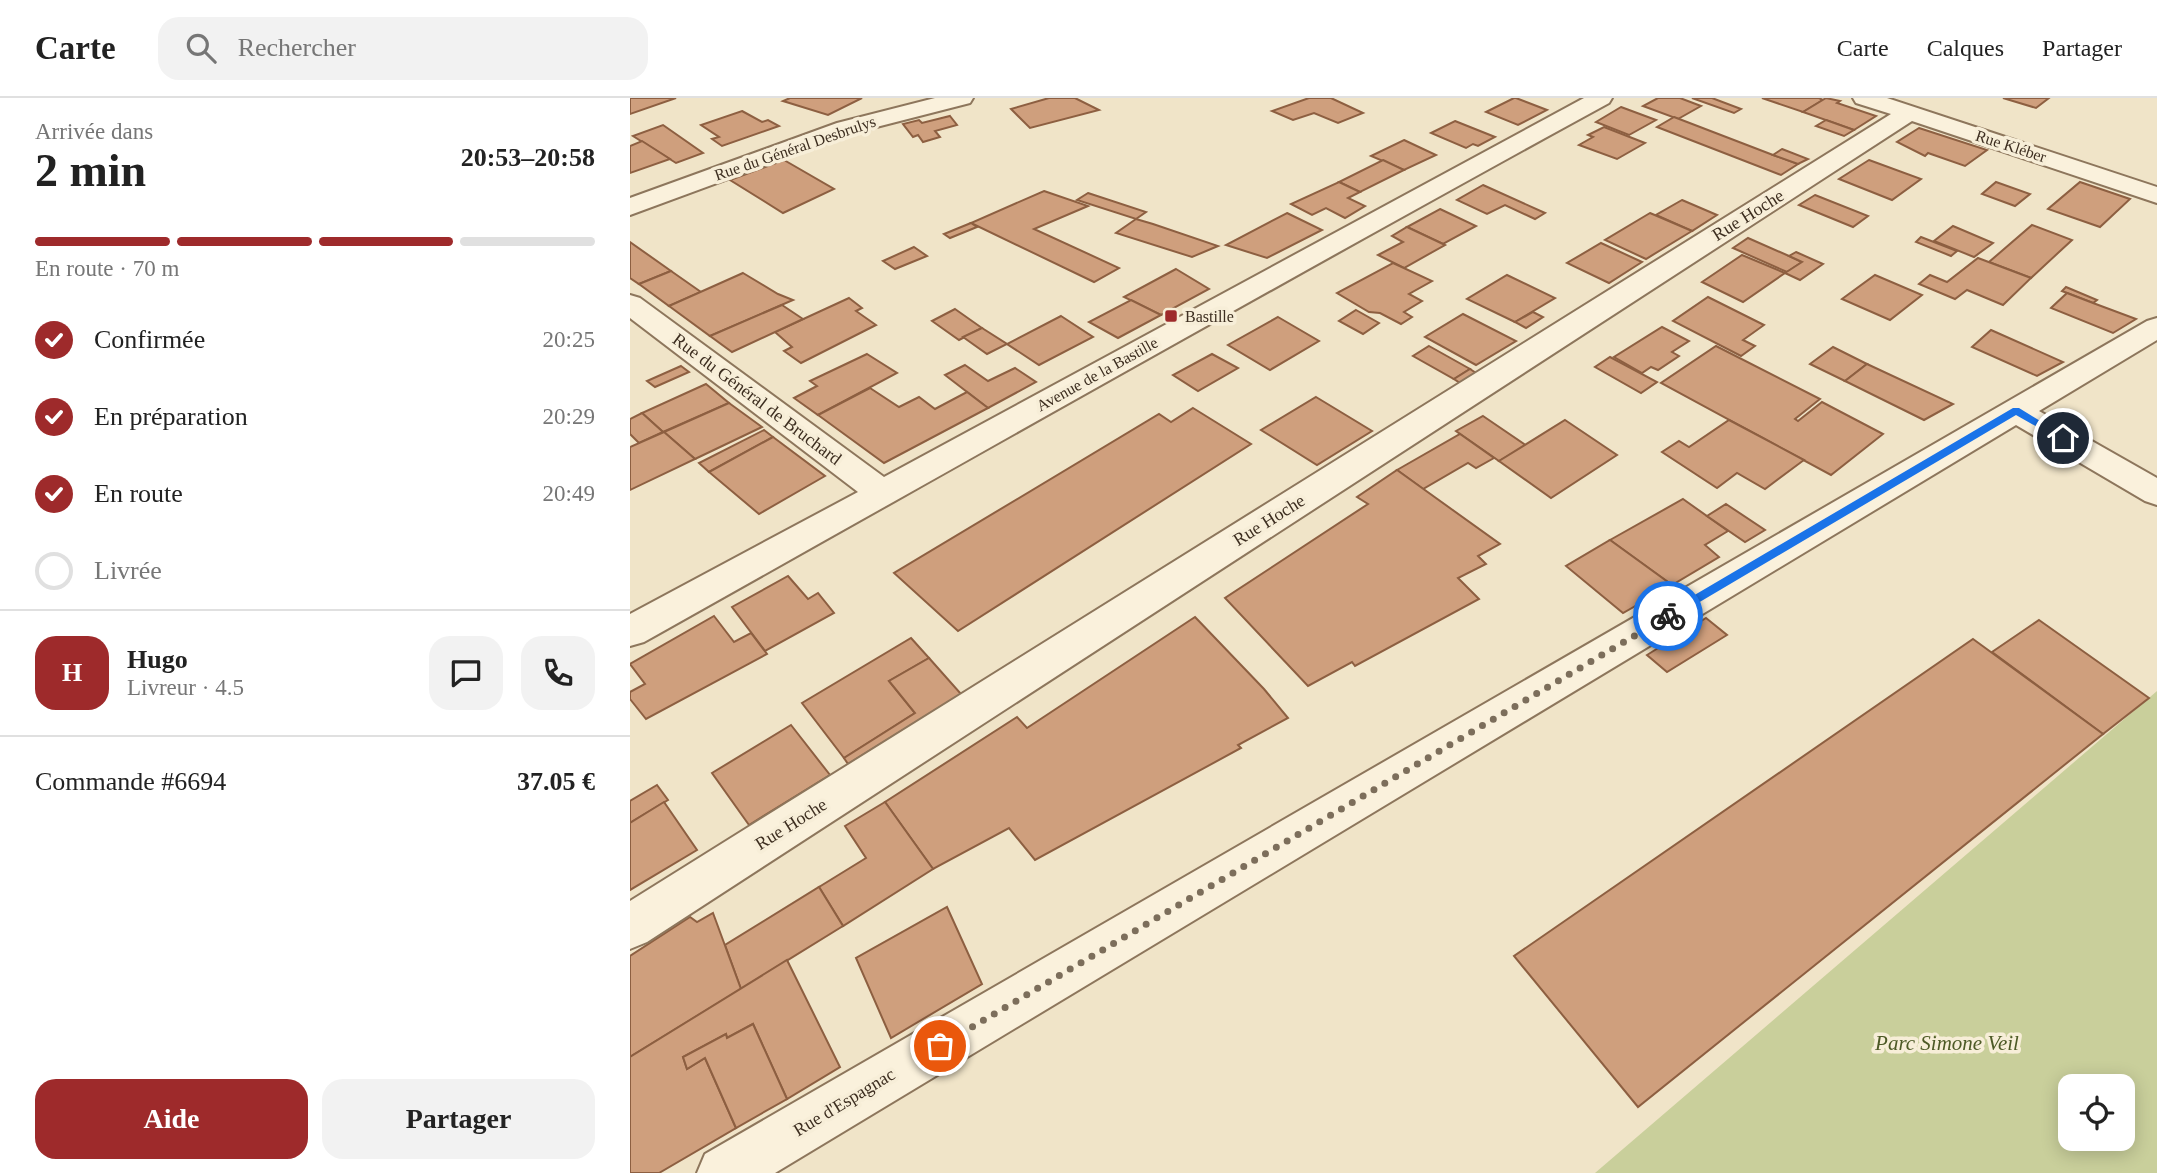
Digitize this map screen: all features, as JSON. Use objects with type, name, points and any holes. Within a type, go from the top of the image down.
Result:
[{"type":"street","name":"Rue du Général Desbrulys","points":[[630,207],[845,128],[962,98]]},
{"type":"street","name":"Avenue de la Bastille","points":[[630,632],[884,494],[1298,261],[1601,98]]},
{"type":"street","name":"Rue Kléber","points":[[1864,98],[2157,195]]},
{"type":"street","name":"Rue Hoche","points":[[630,927],[1909,113]]},
{"type":"street","name":"Rue du Général de Bruchard","points":[[630,304],[884,494]]},
{"type":"street","name":"Rue d'Espagnac","points":[[724,1173],[2157,327]]},
{"type":"street","points":[[2016,411],[2157,493]]},
{"type":"green space","name":"Parc Simone Veil","points":[[2157,691],[2157,1173],[1595,1173]]},
{"type":"building","points":[[630,98],[676,98],[630,114]]},
{"type":"building","points":[[790,98],[862,98],[828,115],[783,101]]},
{"type":"building","points":[[1049,98],[1075,98],[1099,110],[1030,128],[1011,109]]},
{"type":"building","points":[[1309,98],[1331,98],[1363,113],[1338,123],[1314,113],[1293,120],[1272,111]]},
{"type":"building","points":[[1514,98],[1547,110],[1518,125],[1486,112]]},
{"type":"building","points":[[1658,98],[1680,98],[1701,106],[1678,119],[1643,106]]},
{"type":"building","points":[[1692,98],[1712,98],[1741,109],[1734,113]]},
{"type":"building","points":[[1762,98],[1819,98],[1823,100],[1803,112]]},
{"type":"building","points":[[1826,98],[1876,116],[1854,130],[1803,112]]},
{"type":"building","points":[[2003,98],[2049,98],[2036,108]]},
{"type":"building","points":[[1621,107],[1656,120],[1629,135],[1596,122]]},
{"type":"building","points":[[742,111],[762,122],[768,120],[779,126],[722,146],[712,139],[719,137],[701,125]]},
{"type":"building","points":[[950,116],[957,125],[935,131],[940,137],[923,142],[918,135],[913,137],[903,124],[919,120],[922,123]]},
{"type":"building","points":[[1674,117],[1798,164],[1781,175],[1657,127]]},
{"type":"building","points":[[1826,120],[1854,130],[1844,136],[1816,126]]},
{"type":"building","points":[[1455,121],[1495,137],[1478,146],[1473,144],[1466,148],[1431,133]]},
{"type":"building","points":[[663,125],[703,153],[676,163],[633,136]]},
{"type":"building","points":[[1604,127],[1645,143],[1617,159],[1579,145],[1593,137],[1588,135]]},
{"type":"building","points":[[1919,128],[1987,150],[1965,166],[1928,153],[1925,156],[1897,142]]},
{"type":"building","points":[[1404,140],[1436,155],[1404,170],[1371,156]]},
{"type":"building","points":[[642,141],[670,159],[630,173],[630,146]]},
{"type":"building","points":[[1782,149],[1808,159],[1798,164],[1773,155]]},
{"type":"building","points":[[784,160],[834,189],[783,213],[730,180]]},
{"type":"building","points":[[1383,160],[1404,170],[1360,192],[1339,182]]},
{"type":"building","points":[[1869,160],[1921,179],[1892,200],[1839,179]]},
{"type":"building","points":[[1339,182],[1360,192],[1348,198],[1365,206],[1345,218],[1326,208],[1312,215],[1291,204]]},
{"type":"building","points":[[1996,182],[2030,194],[2015,206],[1982,194]]},
{"type":"building","points":[[2080,182],[2130,199],[2100,227],[2048,209]]},
{"type":"building","points":[[1483,185],[1545,213],[1535,219],[1505,205],[1487,214],[1457,200]]},
{"type":"building","points":[[1044,191],[1088,206],[1034,229],[1119,268],[1094,282],[971,223]]},
{"type":"building","points":[[1088,193],[1146,212],[1136,219],[1077,200]]},
{"type":"building","points":[[1815,195],[1868,216],[1853,227],[1799,205]]},
{"type":"building","points":[[1682,200],[1717,215],[1692,231],[1656,215]]},
{"type":"building","points":[[1440,209],[1476,226],[1443,244],[1407,227]]},
{"type":"building","points":[[1287,213],[1322,230],[1267,258],[1226,245]]},
{"type":"building","points":[[1650,213],[1692,231],[1646,259],[1605,240]]},
{"type":"building","points":[[1136,219],[1218,246],[1192,257],[1116,233]]},
{"type":"building","points":[[971,223],[977,227],[950,238],[944,234]]},
{"type":"building","points":[[2032,225],[2072,240],[2031,278],[1989,262]]},
{"type":"building","points":[[1953,226],[1993,243],[1974,257],[1934,241]]},
{"type":"building","points":[[1407,227],[1445,245],[1404,268],[1378,255],[1403,242],[1392,236]]},
{"type":"building","points":[[1921,237],[1957,251],[1951,256],[1916,242]]},
{"type":"building","points":[[1748,238],[1802,262],[1787,272],[1733,248]]},
{"type":"building","points":[[630,242],[671,271],[639,284],[630,278]]},
{"type":"building","points":[[1601,243],[1642,262],[1609,283],[1567,263]]},
{"type":"building","points":[[914,247],[927,256],[895,269],[883,261]]},
{"type":"building","points":[[1796,252],[1823,264],[1800,280],[1785,273],[1802,262],[1789,256]]},
{"type":"building","points":[[1742,255],[1785,273],[1743,302],[1702,282]]},
{"type":"building","points":[[1978,258],[2031,278],[2003,305],[1967,290],[1955,299],[1919,284],[1930,275],[1947,282]]},
{"type":"building","points":[[1393,263],[1432,281],[1409,294],[1422,301],[1404,312],[1412,317],[1401,324],[1380,313],[1369,312],[1337,293]]},
{"type":"building","points":[[1176,269],[1209,289],[1161,315],[1124,297]]},
{"type":"building","points":[[671,271],[701,292],[669,306],[639,284]]},
{"type":"building","points":[[743,273],[793,300],[710,336],[669,306]]},
{"type":"building","points":[[1507,275],[1555,298],[1515,322],[1467,299]]},
{"type":"building","points":[[1875,275],[1922,295],[1890,320],[1842,299]]},
{"type":"building","points":[[2066,287],[2097,300],[2093,303],[2062,291]]},
{"type":"building","points":[[2067,293],[2136,319],[2113,333],[2051,308]]},
{"type":"building","points":[[1708,297],[1764,325],[1743,340],[1755,346],[1741,356],[1673,321]]},
{"type":"building","points":[[849,298],[862,308],[856,311],[876,325],[801,363],[784,351],[792,347],[775,332]]},
{"type":"building","points":[[1131,300],[1161,315],[1118,338],[1089,322]]},
{"type":"building","points":[[782,305],[803,319],[732,352],[710,336]]},
{"type":"building","points":[[955,309],[982,328],[959,340],[932,321]]},
{"type":"building","points":[[1356,310],[1379,323],[1363,334],[1339,321]]},
{"type":"building","points":[[1533,312],[1543,317],[1526,328],[1515,322]]},
{"type":"building","points":[[1463,314],[1516,341],[1476,365],[1425,337]]},
{"type":"building","points":[[1061,316],[1093,337],[1039,365],[1007,344]]},
{"type":"building","points":[[1278,317],[1319,341],[1270,370],[1228,345]]},
{"type":"building","points":[[1662,327],[1689,341],[1672,352],[1679,356],[1658,370],[1651,367],[1642,373],[1614,357]]},
{"type":"building","points":[[982,328],[1007,344],[987,354],[963,337]]},
{"type":"building","points":[[1991,330],[2063,362],[2037,376],[1972,347]]},
{"type":"building","points":[[1429,346],[1470,369],[1454,379],[1413,356]]},
{"type":"building","points":[[1716,346],[1820,399],[1795,419],[1798,421],[1822,402],[1883,434],[1831,475],[1661,383]]},
{"type":"building","points":[[1833,347],[1867,364],[1845,381],[1810,364]]},
{"type":"building","points":[[867,354],[897,373],[818,415],[794,398],[817,386],[810,381]]},
{"type":"building","points":[[1212,354],[1238,368],[1198,391],[1173,375]]},
{"type":"building","points":[[1610,357],[1657,382],[1641,393],[1595,367]]},
{"type":"building","points":[[1867,364],[1953,404],[1924,420],[1845,381]]},
{"type":"building","points":[[965,365],[988,381],[1015,368],[1036,382],[988,408],[945,375]]},
{"type":"building","points":[[681,366],[689,372],[655,387],[647,381]]},
{"type":"building","points":[[1470,369],[1476,373],[1460,383],[1454,379]]},
{"type":"building","points":[[706,384],[729,403],[663,432],[642,413]]},
{"type":"building","points":[[870,388],[899,407],[919,397],[935,409],[967,392],[988,408],[884,463],[818,415]]},
{"type":"building","points":[[1316,397],[1372,431],[1317,465],[1261,430]]},
{"type":"building","points":[[729,403],[762,427],[695,459],[664,432]]},
{"type":"building","points":[[1193,408],[1251,444],[958,631],[894,573],[1159,414],[1171,422]]},
{"type":"building","points":[[642,413],[663,432],[639,443],[630,434],[630,419]]},
{"type":"building","points":[[1483,416],[1525,446],[1499,461],[1456,431]]},
{"type":"building","points":[[1565,420],[1617,455],[1551,498],[1499,461]]},
{"type":"building","points":[[1729,420],[1804,460],[1765,489],[1737,473],[1717,488],[1662,452],[1679,441],[1689,447]]},
{"type":"building","points":[[764,430],[773,437],[709,472],[699,463]]},
{"type":"building","points":[[664,432],[695,459],[630,490],[630,447]]},
{"type":"building","points":[[1460,434],[1494,458],[1476,468],[1468,463],[1423,489],[1397,470]]},
{"type":"building","points":[[773,437],[825,476],[759,514],[709,472]]},
{"type":"building","points":[[1397,470],[1500,544],[1478,556],[1486,564],[1458,578],[1479,599],[1355,666],[1352,662],[1308,686],[1225,598],[1368,504],[1357,497]]},
{"type":"building","points":[[1683,499],[1728,531],[1705,545],[1719,557],[1672,585],[1610,540]]},
{"type":"building","points":[[1726,504],[1765,530],[1745,542],[1707,516]]},
{"type":"building","points":[[1610,540],[1672,585],[1623,613],[1566,566]]},
{"type":"building","points":[[788,576],[808,599],[818,593],[834,613],[765,651],[732,607]]},
{"type":"building","points":[[714,616],[734,642],[751,633],[767,654],[646,719],[630,699],[630,692],[645,684],[630,664]]},
{"type":"building","points":[[1195,617],[1288,718],[1238,745],[1241,748],[1035,860],[1009,828],[933,869],[885,802],[1017,717],[1027,728]]},
{"type":"building","points":[[1706,618],[1727,635],[1667,672],[1647,655]]},
{"type":"building","points":[[2039,620],[2149,698],[2103,734],[1992,652]]},
{"type":"building","points":[[911,638],[929,658],[889,681],[915,713],[844,758],[802,703]]},
{"type":"building","points":[[1973,639],[2103,734],[1638,1107],[1514,956]]},
{"type":"building","points":[[929,658],[961,694],[848,764],[844,758],[915,713],[889,681]]},
{"type":"building","points":[[791,725],[830,775],[749,825],[712,773]]},
{"type":"building","points":[[657,785],[668,800],[630,823],[630,801]]},
{"type":"building","points":[[664,802],[697,850],[630,890],[630,823]]},
{"type":"building","points":[[885,802],[933,869],[843,926],[819,887],[866,858],[845,826]]},
{"type":"building","points":[[819,887],[843,926],[741,989],[725,945]]},
{"type":"building","points":[[947,907],[982,984],[891,1038],[856,958]]},
{"type":"building","points":[[713,913],[741,989],[630,1057],[630,956],[690,917],[697,922]]},
{"type":"building","points":[[787,960],[840,1067],[787,1099],[753,1024],[727,1038],[726,1034],[683,1057],[687,1069],[705,1058],[736,1128],[659,1173],[630,1173],[630,1057]]},
{"type":"building","points":[[753,1024],[787,1099],[736,1128],[705,1058],[687,1069],[683,1057],[726,1034],[727,1038]]},
{"type":"way so far","points":[[940,1046],[1668,616]]},
{"type":"place","name":"Bastille","points":[[1171,316]]},
{"type":"route","points":[[1668,616],[2016,411],[2063,438]]}]
